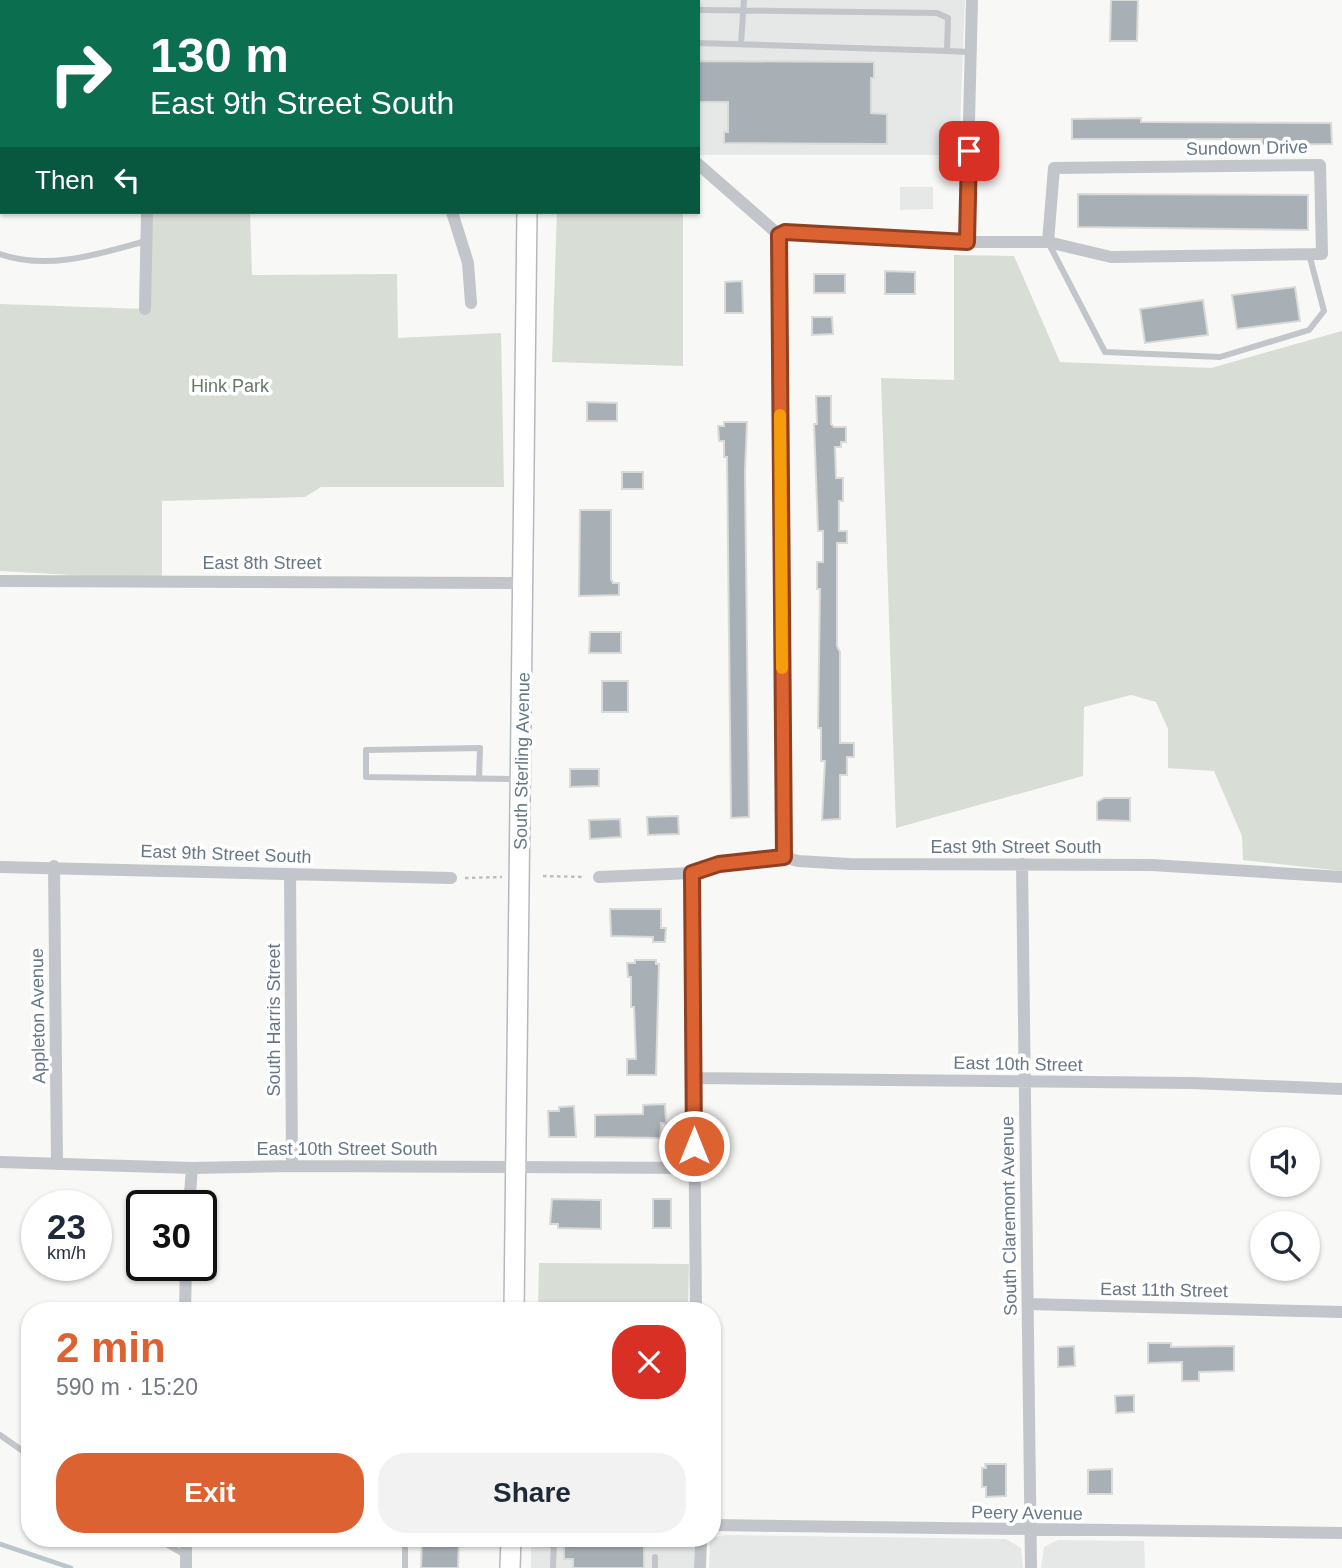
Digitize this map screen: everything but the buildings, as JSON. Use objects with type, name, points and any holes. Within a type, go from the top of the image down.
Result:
[{"type":"main road","name":"South Sterling Avenue","points":[[514,1302],[527,214]]},
{"type":"main road","points":[[510,1568],[511,1547]]},
{"type":"street","points":[[967,242],[972,0]]},
{"type":"street","name":"Sundown Drive","points":[[1048,243],[1054,168],[1320,165],[1322,254],[1309,254]]},
{"type":"street","points":[[700,166],[779,235],[784,857]]},
{"type":"street","points":[[145,309],[147,214]]},
{"type":"street","points":[[453,214],[468,263],[471,303]]},
{"type":"street","points":[[779,235],[785,232],[967,242],[1048,243],[1111,257],[1309,254]]},
{"type":"street","name":"East 8th Street","points":[[0,581],[524,583]]},
{"type":"street","name":"East 9th Street South","points":[[599,877],[692,873],[719,864],[784,857],[798,861],[849,864],[1152,865],[1342,877]]},
{"type":"street","name":"South Claremont Avenue","points":[[1022,864],[1031,1568]]},
{"type":"street","name":"East 9th Street South","points":[[0,867],[54,866],[451,878]]},
{"type":"street","name":"Appleton Avenue","points":[[54,866],[57,1164]]},
{"type":"street","points":[[692,873],[696,1302]]},
{"type":"street","name":"South Harris Street","points":[[290,874],[292,1166]]},
{"type":"street","name":"East 10th Street","points":[[693,1078],[1192,1083],[1342,1089]]},
{"type":"street","name":"East 10th Street South","points":[[0,1162],[192,1168],[694,1168]]},
{"type":"street","points":[[190,1190],[192,1168]]},
{"type":"street","points":[[185,1302],[186,1281]]},
{"type":"street","name":"East 11th Street","points":[[1028,1304],[1342,1312]]},
{"type":"street","name":"Peery Avenue","points":[[721,1525],[1342,1533]]},
{"type":"street","points":[[701,1547],[701,1568]]},
{"type":"lane","points":[[741,44],[744,0]]},
{"type":"lane","points":[[700,10],[937,13],[948,18],[947,51]]},
{"type":"lane","points":[[700,43],[971,52]]},
{"type":"lane","points":[[0,254],[19,261],[80,259],[146,241]]},
{"type":"lane","points":[[1048,243],[1105,352],[1220,357],[1309,330],[1324,311],[1309,254]]},
{"type":"lane","points":[[479,779],[480,748],[366,750],[366,777],[479,779],[521,779]]},
{"type":"lane","points":[[0,1435],[21,1450]]},
{"type":"lane","points":[[168,1547],[187,1562]]},
{"type":"lane","points":[[405,1547],[405,1568]]},
{"type":"lane","points":[[553,1568],[554,1547]]},
{"type":"lane","points":[[655,1557],[655,1568]]},
{"type":"path","points":[[543,876],[599,877]]},
{"type":"path","points":[[451,878],[502,877]]},
{"type":"shaded area","points":[[700,0],[965,0],[959,155],[700,155]]},
{"type":"shaded area","points":[[900,187],[933,187],[933,209],[900,210]]},
{"type":"shaded area","points":[[721,1536],[1006,1539],[1021,1548],[1023,1568],[709,1568],[710,1547],[721,1547]]},
{"type":"shaded area","points":[[1058,1540],[1144,1541],[1145,1568],[1041,1568],[1044,1547]]},
{"type":"shaded area","points":[[531,1547],[694,1547],[694,1568],[531,1568]]},
{"type":"green space","name":"Hink Park","points":[[147,214],[250,214],[252,275],[397,274],[398,338],[501,333],[504,487],[321,487],[305,497],[162,501],[162,580],[0,571],[0,304],[145,309]]},
{"type":"green space","points":[[557,214],[683,214],[683,366],[552,362]]},
{"type":"green space","points":[[954,255],[1014,256],[1060,362],[1211,368],[1342,331],[1342,871],[1243,860],[1242,836],[1214,771],[1168,768],[1168,729],[1156,702],[1131,695],[1084,707],[1083,776],[896,828],[881,378],[954,380]]},
{"type":"green space","points":[[539,1263],[689,1264],[688,1302],[538,1302]]},
{"type":"waterway","points":[[0,1544],[71,1568]]},
{"type":"slow traffic","points":[[780,415],[782,668]]},
{"type":"route","points":[[694,1146],[692,873],[719,864],[784,857],[779,235],[785,232],[967,242],[969,151]]}]
